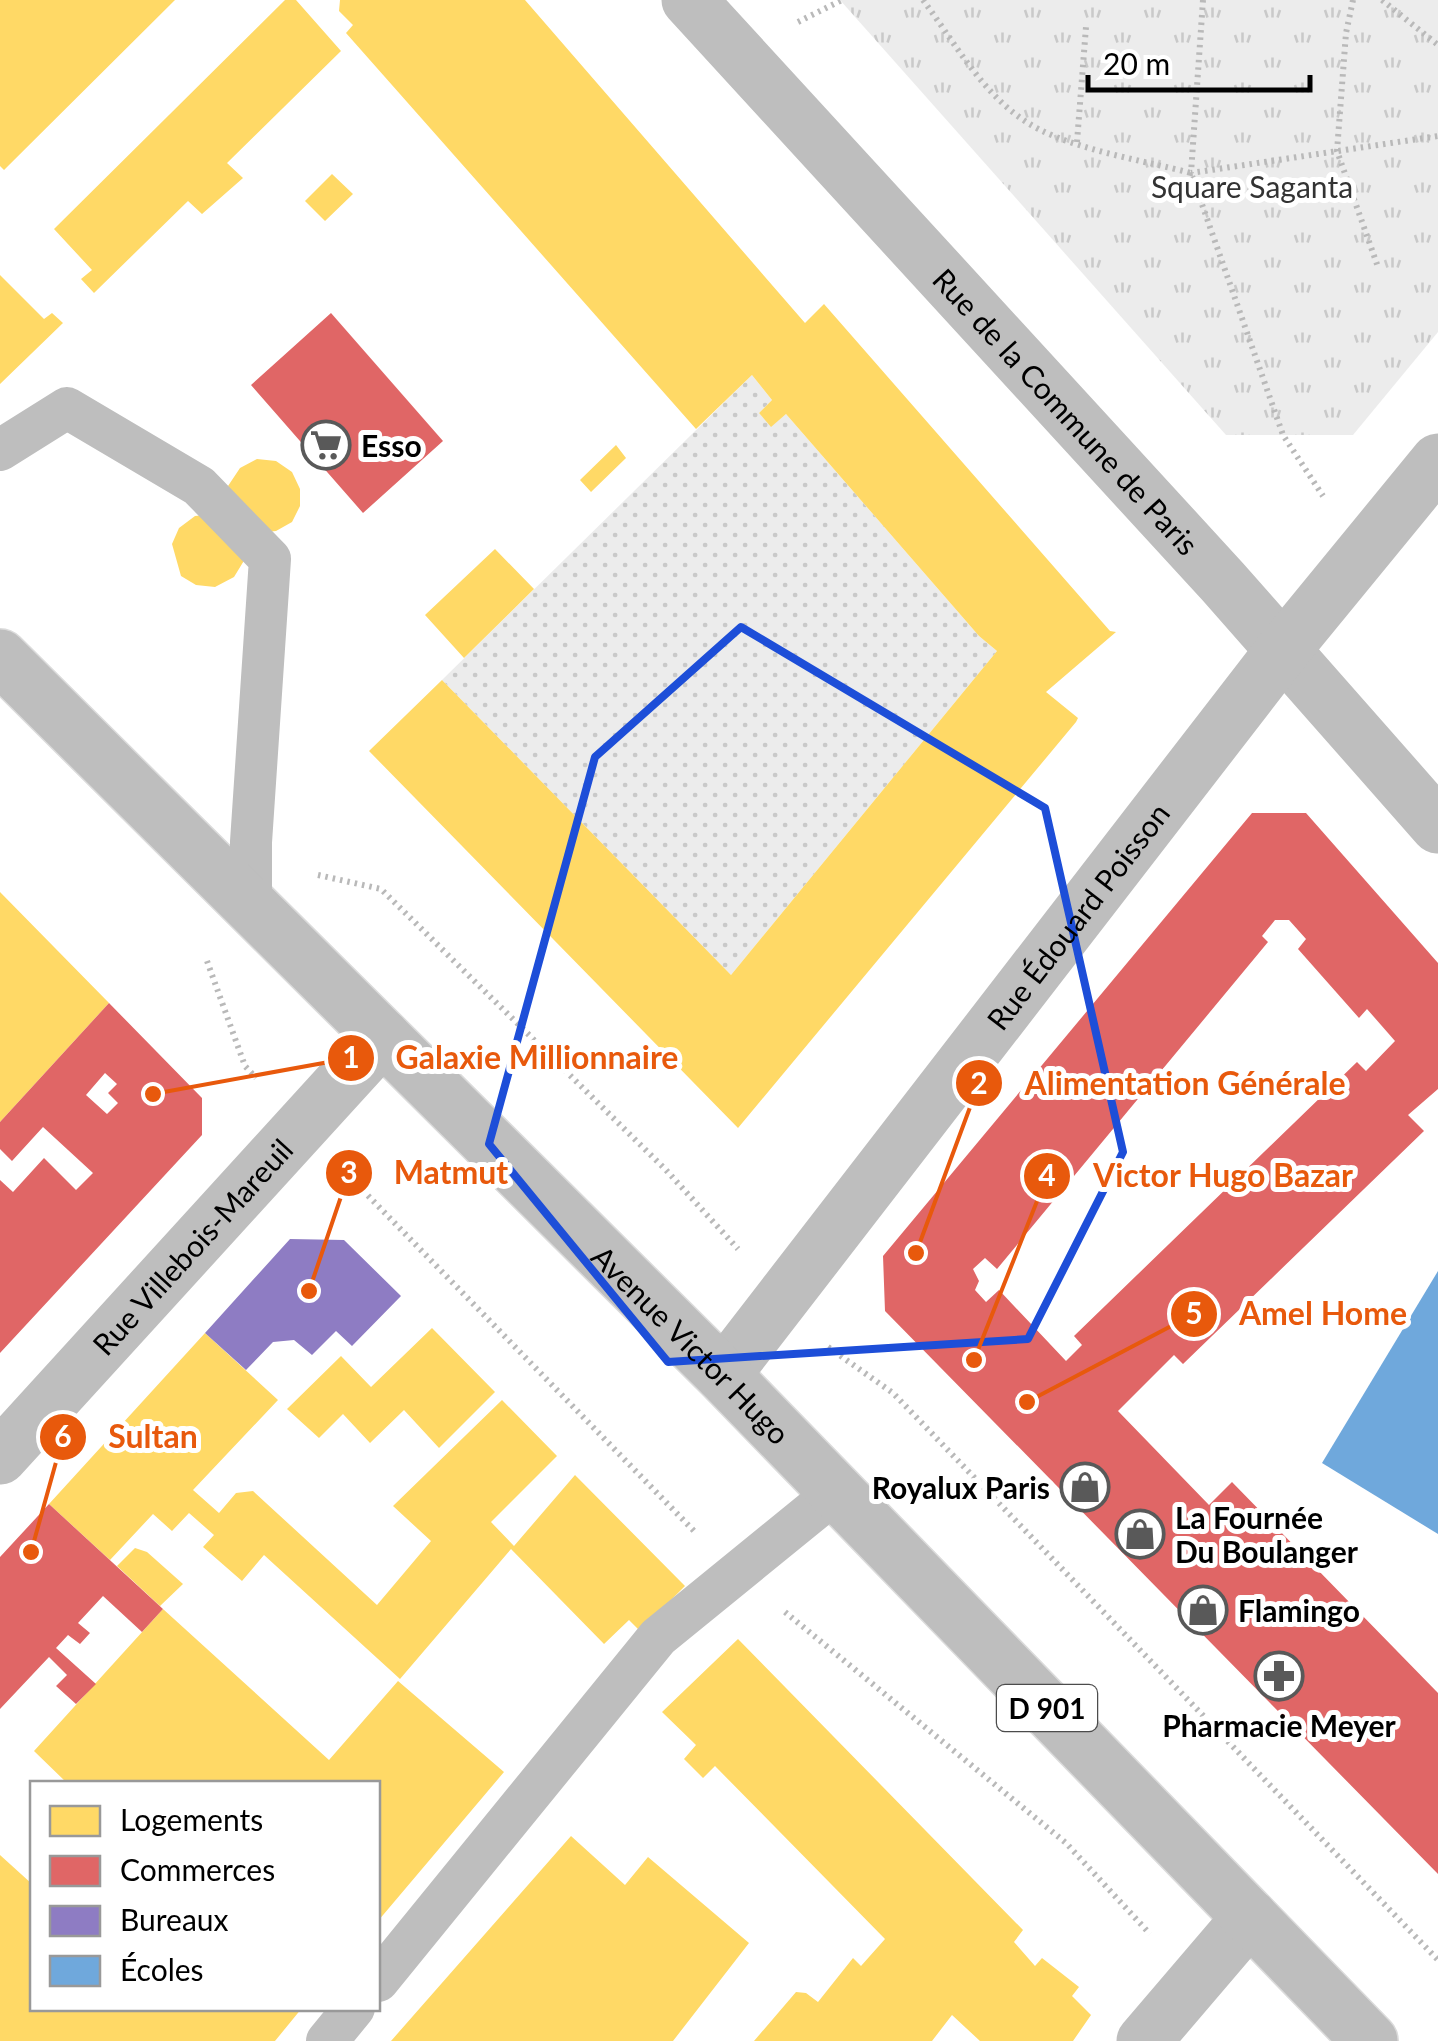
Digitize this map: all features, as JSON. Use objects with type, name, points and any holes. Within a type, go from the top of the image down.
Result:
[{"type":"street","name":"Rue de la Commune de Paris","points":[[689,0],[1284,650],[1438,826]]},
{"type":"street","name":"Rue Édouard Poisson","points":[[723,1375],[1284,650],[1438,461]]},
{"type":"street","name":"Avenue Victor Hugo","points":[[0,658],[723,1375],[1370,2041]]},
{"type":"street","name":"Rue Villebois-Mareuil","points":[[0,1457],[382,1037]]},
{"type":"street","points":[[1144,2041],[1250,1917]]},
{"type":"lane","points":[[0,450],[67,408],[199,486],[270,560],[251,842],[251,906]]},
{"type":"lane","points":[[380,1979],[646,1650],[836,1492]]},
{"type":"lane","points":[[327,2041],[352,2011]]},
{"type":"path","points":[[924,0],[993,95],[1024,122],[1078,142],[1191,174],[1438,136]]},
{"type":"path","points":[[1203,0],[1191,174],[1283,435],[1361,552]]},
{"type":"path","points":[[1353,0],[1346,33],[1337,151],[1378,267]]},
{"type":"path","points":[[1382,0],[1438,44]]},
{"type":"path","points":[[1078,142],[1086,28]]},
{"type":"path","points":[[314,874],[381,889],[666,1170],[833,1354],[894,1393],[1438,1960]]},
{"type":"path","points":[[203,952],[245,1066],[664,1504],[738,1572],[1066,1842],[1194,1983]]},
{"type":"highlighted area","points":[[741,627],[1045,808],[1123,1152],[1028,1339],[668,1362],[489,1144],[595,757]]},
{"type":"green space","name":"Square Saganta","points":[[840,0],[1438,0],[1438,332],[1353,435],[1226,435]]},
{"type":"green space","points":[[752,375],[772,400],[759,413],[771,426],[786,414],[979,636],[997,651],[731,975],[442,680]]},
{"type":"building: Logements","points":[[0,0],[175,0],[4,170],[0,166]]},
{"type":"building: Logements","points":[[285,0],[296,0],[341,51],[227,163],[243,178],[202,214],[188,201],[94,293],[81,279],[92,270],[54,229]]},
{"type":"building: Logements","points":[[340,0],[525,0],[805,323],[824,304],[1110,631],[1116,632],[1046,692],[1078,718],[1076,722],[738,1128],[369,751],[442,680],[731,975],[997,651],[979,636],[786,414],[771,427],[759,413],[772,400],[752,375],[696,429],[346,33],[353,25],[339,11]]},
{"type":"building: Logements","points":[[332,174],[353,194],[325,221],[305,201]]},
{"type":"building: Logements","points":[[0,275],[44,319],[52,313],[63,323],[0,384]]},
{"type":"building: Logements","points":[[616,445],[626,458],[591,492],[580,480]]},
{"type":"building: Logements","points":[[257,459],[276,461],[292,472],[300,489],[300,506],[292,522],[276,531],[258,533],[228,486],[240,468]]},
{"type":"building: Logements","points":[[215,514],[245,559],[234,577],[215,587],[196,585],[181,576],[172,544],[179,528],[195,516]]},
{"type":"building: Logements","points":[[495,549],[534,589],[464,658],[425,615]]},
{"type":"building: Logements","points":[[0,892],[109,1003],[0,1122]]},
{"type":"building: Logements","points":[[432,1328],[495,1392],[439,1448],[404,1410],[370,1443],[343,1414],[319,1438],[287,1409],[341,1356],[371,1387]]},
{"type":"building: Logements","points":[[205,1333],[278,1400],[193,1490],[219,1513],[236,1493],[253,1491],[377,1605],[431,1541],[393,1506],[502,1400],[557,1456],[491,1522],[514,1546],[575,1475],[685,1586],[640,1631],[629,1620],[604,1644],[511,1549],[400,1679],[264,1555],[242,1581],[203,1547],[214,1535],[189,1513],[172,1531],[153,1514],[110,1560],[49,1504]]},
{"type":"building: Logements","points":[[135,1548],[147,1552],[183,1584],[160,1606],[117,1566]]},
{"type":"building: Logements","points":[[163,1609],[329,1760],[398,1681],[504,1772],[380,1919],[380,1781],[65,1781],[34,1751]]},
{"type":"building: Logements","points":[[738,1639],[1023,1930],[1014,1942],[1035,1966],[1042,1958],[1079,1987],[1072,1996],[1091,2015],[1073,2041],[980,2041],[952,2015],[932,2041],[754,2041],[796,1992],[806,1993],[818,2002],[853,1958],[861,1966],[885,1939],[715,1766],[703,1778],[684,1759],[696,1745],[662,1712]]},
{"type":"building: Logements","points":[[571,1836],[625,1885],[648,1857],[749,1943],[673,2041],[391,2041]]},
{"type":"building: Logements","points":[[0,1855],[30,1882],[30,2011],[300,2011],[275,2041],[0,2041]]},
{"type":"building: Commerces","points":[[331,313],[443,441],[363,513],[251,385]]},
{"type":"building: Commerces","points":[[1252,813],[1306,813],[1438,963],[1438,1089],[1408,1115],[1424,1131],[1183,1364],[1174,1355],[1118,1411],[1209,1505],[1232,1482],[1438,1693],[1438,1874],[885,1311],[883,1256]],"holes":[[[1275,920],[1289,920],[1306,939],[1298,949],[1359,1018],[1367,1009],[1395,1041],[1366,1071],[1357,1062],[1074,1336],[1082,1345],[1066,1361],[999,1290],[986,1302],[975,1290],[979,1281],[973,1269],[985,1258],[997,1269],[1268,942],[1262,936]]]},
{"type":"building: Commerces","points":[[109,1003],[202,1098],[202,1135],[0,1353],[0,1180],[13,1192],[44,1158],[76,1190],[93,1173],[43,1127],[12,1161],[0,1149],[0,1122]],"holes":[[[105,1073],[117,1084],[108,1093],[118,1103],[107,1114],[86,1095]]]},
{"type":"building: Commerces","points":[[49,1504],[163,1609],[142,1632],[103,1596],[78,1623],[90,1633],[80,1644],[68,1635],[56,1648],[96,1684],[76,1704],[56,1686],[67,1675],[49,1657],[0,1709],[0,1557]]},
{"type":"building: Bureaux","points":[[290,1239],[344,1240],[401,1296],[352,1346],[336,1331],[312,1355],[294,1340],[273,1342],[246,1370],[205,1333]]},
{"type":"building: Écoles","points":[[1438,1271],[1438,1534],[1322,1463]]},
{"type":"place","name":"Esso","points":[[326,445]]},
{"type":"place","name":"Galaxie Millionnaire","points":[[153,1094]]},
{"type":"place","name":"Alimentation Générale","points":[[916,1253]]},
{"type":"place","name":"Matmut","points":[[309,1291]]},
{"type":"place","name":"Victor Hugo Bazar","points":[[974,1360]]},
{"type":"place","name":"Amel Home","points":[[1027,1402]]},
{"type":"place","name":"Royalux Paris","points":[[1085,1487]]},
{"type":"place","name":"La Fournée Du Boulanger","points":[[1140,1534]]},
{"type":"place","name":"Sultan","points":[[31,1552]]},
{"type":"place","name":"Flamingo","points":[[1203,1610]]},
{"type":"place","name":"Pharmacie Meyer","points":[[1279,1676]]}]
